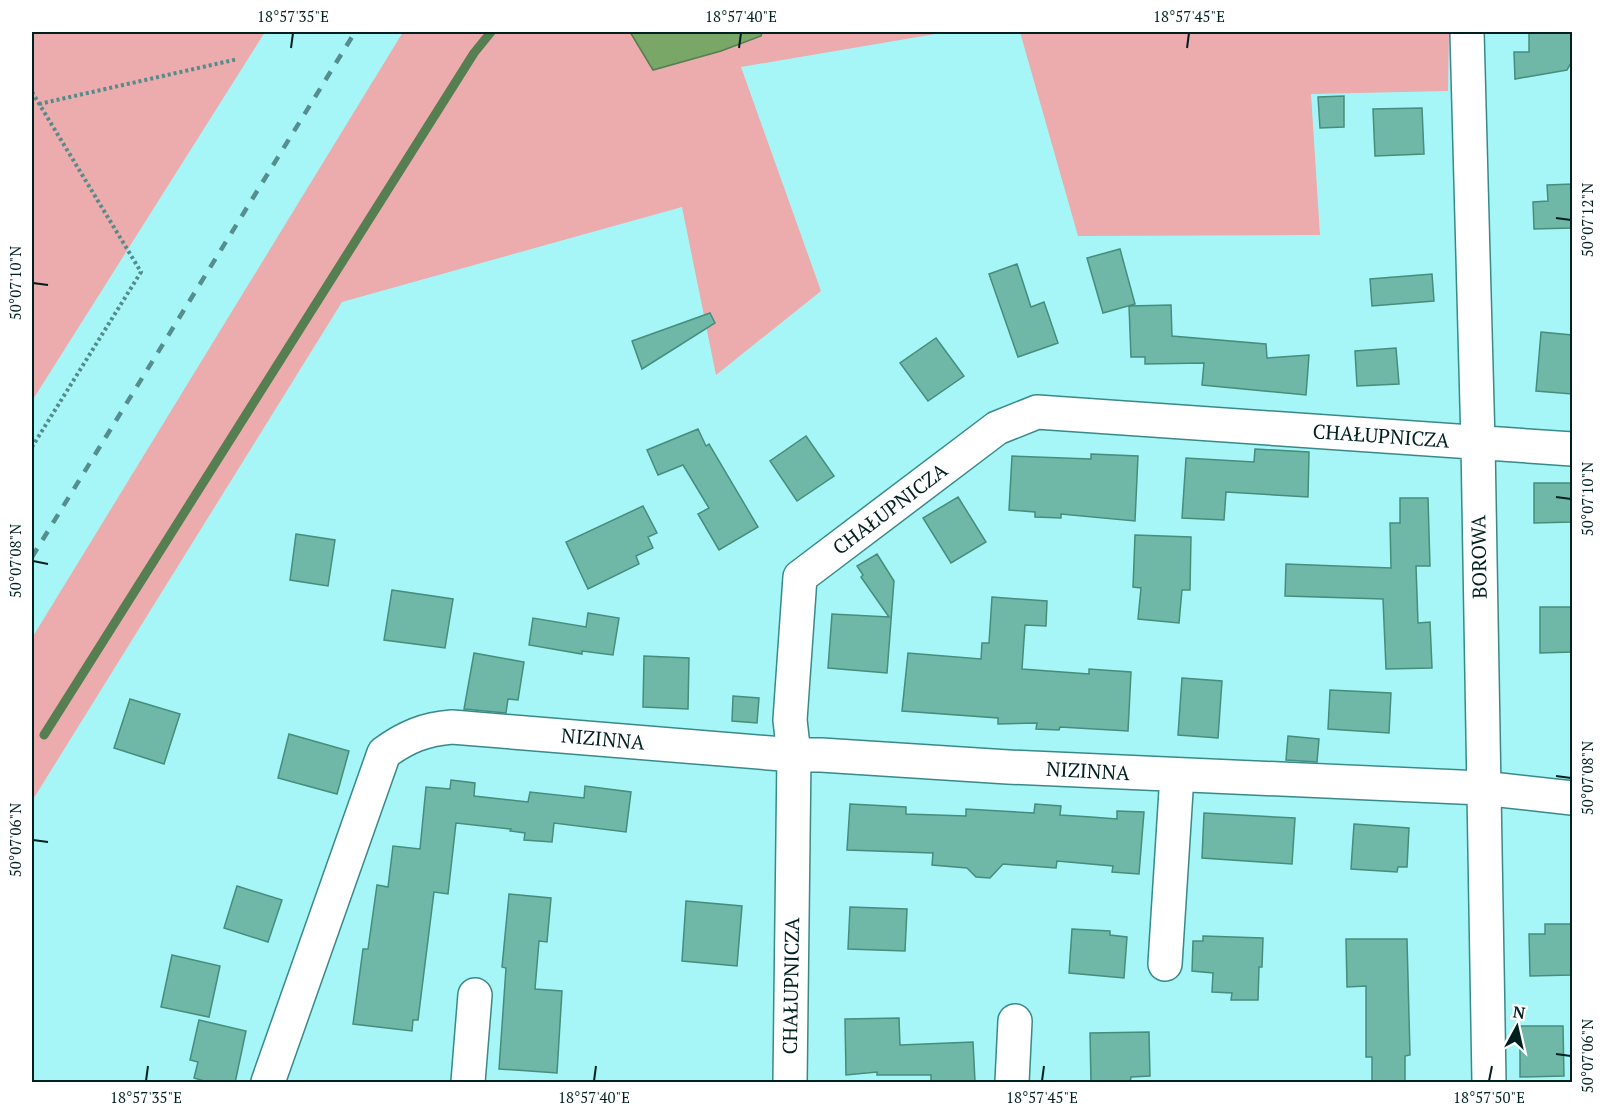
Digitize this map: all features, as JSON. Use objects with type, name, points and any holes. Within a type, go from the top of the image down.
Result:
[{"type":"street","name":"BOROWA","points":[[1467,32],[1478,443],[1482,788],[1489,1083]]},
{"type":"street","name":"CHAŁUPNICZA","points":[[790,1083],[794,755],[790,720],[800,577],[997,428],[1037,412],[1572,449]]},
{"type":"street","name":"NIZINNA","points":[[268,1083],[384,753],[420,732],[452,727],[794,755],[1482,788],[1572,798]]},
{"type":"street","points":[[1165,964],[1177,775]]},
{"type":"street","points":[[468,1083],[475,995]]},
{"type":"street","points":[[1012,1083],[1015,1021]]},
{"type":"path","points":[[39,104],[238,59]]},
{"type":"path","points":[[32,92],[141,272],[32,447]]},
{"type":"shaded area","points":[[32,32],[265,32],[32,401]]},
{"type":"shaded area","points":[[403,32],[947,32],[741,67],[821,291],[716,375],[682,207],[342,302],[32,801],[32,638]]},
{"type":"shaded area","points":[[630,32],[762,32],[761,36],[721,51],[653,70]]},
{"type":"shaded area","points":[[1020,32],[1449,32],[1448,91],[1311,94],[1320,235],[1078,236]]},
{"type":"building","points":[[1529,32],[1572,32],[1572,61],[1567,70],[1515,79],[1514,52],[1529,52]]},
{"type":"building","points":[[1344,96],[1344,127],[1320,128],[1318,97]]},
{"type":"building","points":[[1422,108],[1424,154],[1375,156],[1373,109]]},
{"type":"building","points":[[1572,184],[1572,228],[1534,229],[1533,202],[1548,201],[1547,185]]},
{"type":"building","points":[[1120,249],[1135,304],[1103,313],[1087,258]]},
{"type":"building","points":[[1017,264],[1031,307],[1044,302],[1058,343],[1018,357],[989,274]]},
{"type":"building","points":[[1432,274],[1434,301],[1372,306],[1370,279]]},
{"type":"building","points":[[1171,305],[1172,336],[1266,344],[1267,358],[1309,355],[1306,395],[1202,385],[1204,363],[1145,364],[1145,357],[1131,357],[1129,306]]},
{"type":"building","points":[[710,313],[715,323],[642,369],[632,341]]},
{"type":"building","points":[[1541,332],[1572,335],[1572,394],[1536,391]]},
{"type":"building","points":[[936,338],[964,376],[928,401],[900,363]]},
{"type":"building","points":[[1396,348],[1399,384],[1357,386],[1355,351]]},
{"type":"building","points":[[698,429],[706,446],[709,444],[758,527],[719,550],[698,514],[709,508],[683,465],[658,475],[647,450]]},
{"type":"building","points":[[806,436],[834,476],[797,501],[770,461]]},
{"type":"building","points":[[1255,449],[1309,452],[1308,497],[1226,492],[1224,520],[1182,518],[1186,458],[1254,462]]},
{"type":"building","points":[[1091,454],[1138,456],[1135,521],[1061,514],[1061,518],[1035,517],[1035,512],[1009,510],[1012,456],[1091,459]]},
{"type":"building","points":[[1534,483],[1572,483],[1572,522],[1534,523]]},
{"type":"building","points":[[958,497],[986,542],[951,563],[923,518]]},
{"type":"building","points":[[1400,498],[1428,498],[1430,566],[1416,566],[1418,623],[1430,622],[1432,668],[1386,669],[1383,599],[1285,596],[1286,564],[1391,568],[1390,523],[1400,523]]},
{"type":"building","points":[[643,506],[657,533],[648,537],[653,548],[636,556],[639,564],[588,589],[566,542]]},
{"type":"building","points":[[296,534],[335,540],[328,586],[290,580]]},
{"type":"building","points":[[1135,535],[1191,537],[1190,590],[1182,590],[1179,623],[1138,619],[1141,588],[1133,587]]},
{"type":"building","points":[[877,554],[894,581],[887,673],[828,668],[832,614],[889,617],[861,577],[863,575],[857,566]]},
{"type":"building","points":[[392,590],[453,599],[445,648],[384,640]]},
{"type":"building","points":[[992,597],[1047,601],[1046,626],[1025,625],[1022,669],[1089,674],[1089,669],[1131,672],[1128,731],[1060,727],[1059,730],[1036,729],[1037,723],[998,724],[998,718],[902,711],[908,653],[981,659],[982,643],[989,643]]},
{"type":"building","points":[[1540,607],[1572,607],[1572,652],[1540,653]]},
{"type":"building","points":[[588,613],[619,618],[613,655],[582,651],[582,654],[529,645],[533,618],[586,627]]},
{"type":"building","points":[[474,653],[524,662],[518,700],[508,699],[506,713],[464,709]]},
{"type":"building","points":[[644,656],[689,658],[688,709],[643,707]]},
{"type":"building","points":[[1182,678],[1222,681],[1218,738],[1178,735]]},
{"type":"building","points":[[1330,690],[1391,693],[1389,733],[1328,729]]},
{"type":"building","points":[[733,696],[759,698],[757,723],[732,721]]},
{"type":"building","points":[[130,699],[180,714],[164,764],[114,748]]},
{"type":"building","points":[[289,734],[349,751],[337,794],[278,778]]},
{"type":"building","points":[[1288,736],[1319,739],[1317,762],[1286,760]]},
{"type":"building","points":[[451,780],[475,783],[474,796],[528,802],[530,792],[584,798],[585,786],[631,792],[626,832],[554,823],[552,842],[524,840],[525,833],[510,831],[511,829],[456,823],[448,894],[434,892],[418,1020],[413,1020],[412,1031],[353,1024],[363,949],[368,949],[377,885],[388,887],[393,846],[420,849],[426,787],[450,789]]},
{"type":"building","points":[[850,804],[906,807],[906,814],[966,816],[966,809],[1034,813],[1035,804],[1061,806],[1060,815],[1117,819],[1117,811],[1144,812],[1139,874],[1112,872],[1113,866],[1057,861],[1056,868],[1003,864],[990,878],[976,877],[967,868],[932,865],[933,853],[847,850]]},
{"type":"building","points":[[1204,813],[1295,818],[1292,864],[1202,858]]},
{"type":"building","points":[[1354,824],[1409,828],[1407,867],[1398,867],[1397,872],[1351,869]]},
{"type":"building","points":[[237,886],[282,900],[268,942],[224,928]]},
{"type":"building","points":[[509,894],[551,898],[547,942],[539,941],[535,989],[562,991],[557,1073],[499,1069],[506,968],[502,967]]},
{"type":"building","points":[[686,901],[742,906],[737,966],[682,961]]},
{"type":"building","points":[[850,907],[907,909],[905,951],[848,949]]},
{"type":"building","points":[[1545,924],[1572,924],[1572,975],[1530,976],[1529,934],[1545,934]]},
{"type":"building","points":[[1072,929],[1110,931],[1110,935],[1127,937],[1124,978],[1069,973]]},
{"type":"building","points":[[1203,936],[1263,938],[1258,1000],[1231,1000],[1232,993],[1212,992],[1213,973],[1192,971],[1193,941],[1203,941]]},
{"type":"building","points":[[1346,939],[1407,939],[1410,1055],[1405,1056],[1405,1083],[1372,1083],[1372,1057],[1366,1057],[1366,986],[1347,987]]},
{"type":"building","points":[[172,955],[220,966],[209,1017],[161,1007]]},
{"type":"building","points":[[899,1018],[900,1045],[973,1042],[975,1081],[931,1083],[931,1075],[877,1075],[877,1072],[846,1075],[845,1019]]},
{"type":"building","points":[[199,1020],[246,1031],[235,1083],[211,1083],[194,1078],[198,1062],[190,1060]]},
{"type":"building","points":[[1520,1026],[1563,1026],[1564,1076],[1520,1077]]},
{"type":"building","points":[[1149,1032],[1150,1076],[1131,1077],[1130,1083],[1091,1083],[1090,1033]]},
{"type":"waterway","points":[[44,735],[474,53],[491,32]]},
{"type":"railway","points":[[32,557],[355,32]]}]
